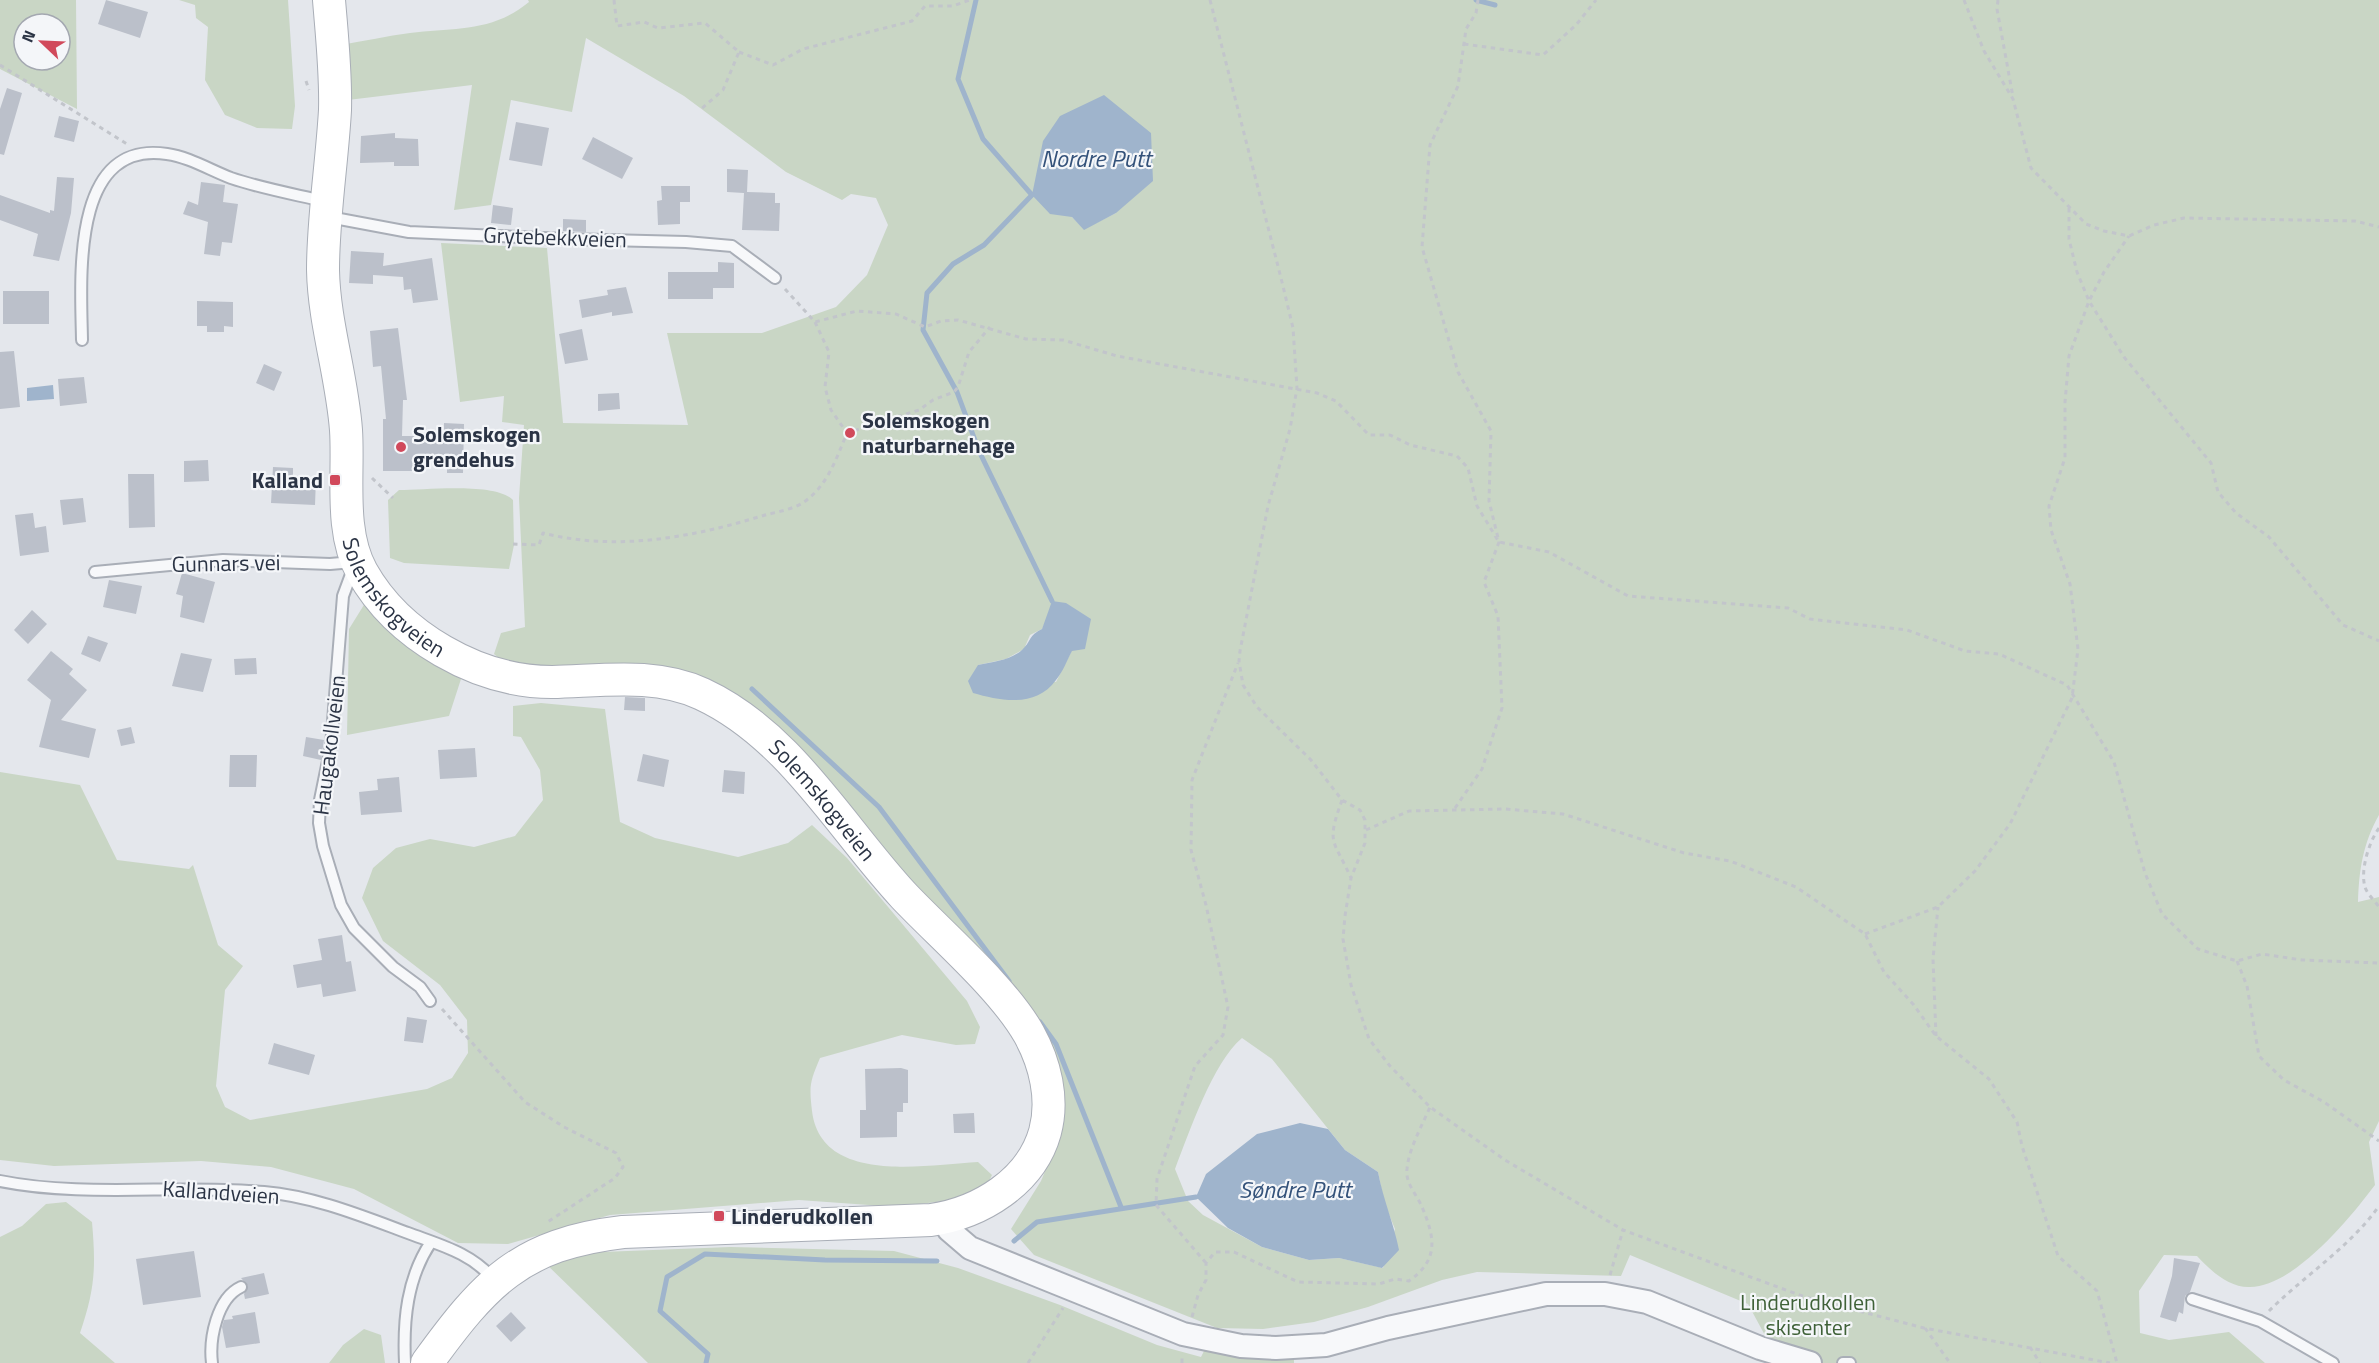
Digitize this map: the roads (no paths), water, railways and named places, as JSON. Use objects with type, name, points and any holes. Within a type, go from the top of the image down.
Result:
[{"type":"street","name":"Solemskogveien","points":[[329,0],[335,105],[326,209],[325,294],[344,405],[350,535],[356,561],[381,599],[410,628],[443,650],[472,665],[506,676],[536,681],[667,682],[700,693],[732,711],[782,752],[882,871],[1006,1003],[1032,1039],[1043,1068],[1048,1112],[1043,1139],[1032,1162],[1012,1184],[973,1209],[944,1218],[602,1234],[545,1251],[509,1269],[494,1281],[464,1314],[427,1363]]},
{"type":"street","points":[[944,1218],[949,1230],[970,1248],[1183,1334],[1254,1347],[1326,1344],[1388,1328],[1546,1294],[1605,1294],[1647,1302],[1760,1348],[1810,1363]]},
{"type":"lane","name":"Grytebekkveien","points":[[82,340],[84,247],[91,204],[100,183],[112,169],[143,154],[177,156],[232,178],[326,209],[409,232],[686,242],[732,246],[775,278]]},
{"type":"lane","name":"Gunnars vei","points":[[95,572],[223,560],[330,564],[356,561]]},
{"type":"lane","name":"Haugakollveien","points":[[356,561],[343,596],[331,746],[320,800],[319,823],[323,846],[341,905],[354,928],[385,960],[420,987],[430,1001]]},
{"type":"lane","name":"Kallandveien","points":[[0,1181],[59,1186],[266,1192],[339,1209],[431,1242],[481,1264],[494,1281]]},
{"type":"lane","points":[[405,1363],[404,1342],[411,1285],[417,1262],[431,1242]]},
{"type":"lane","points":[[212,1363],[213,1337],[217,1321],[225,1301],[233,1291],[241,1287]]},
{"type":"lane","points":[[2192,1299],[2260,1321],[2333,1363]]},
{"type":"lane","points":[[1843,1363],[1850,1363]]},
{"type":"water","name":"Nordre Putt","points":[[1104,95],[1151,133],[1153,181],[1116,213],[1084,230],[1072,217],[1050,214],[1032,195],[1043,141],[1060,116]]},
{"type":"water","points":[[53,385],[54,399],[27,401],[27,388]]},
{"type":"water","points":[[1052,601],[1066,603],[1091,619],[1085,649],[1072,651],[1058,677],[1048,689],[1039,695],[1028,699],[1006,700],[973,693],[968,681],[978,665],[996,662],[1019,653],[1032,636],[1042,629]]},
{"type":"water","name":"Søndre Putt","points":[[1300,1123],[1328,1129],[1345,1150],[1378,1172],[1399,1250],[1382,1268],[1339,1258],[1309,1260],[1262,1247],[1228,1228],[1196,1197],[1206,1174],[1257,1134]]},
{"type":"waterway","points":[[976,0],[958,79],[983,139],[1032,195],[984,245],[953,264],[927,293],[923,330],[957,392],[979,451],[1052,601]]},
{"type":"waterway","points":[[1476,0],[1495,5]]},
{"type":"waterway","points":[[752,689],[879,807],[1009,981]]},
{"type":"waterway","points":[[1040,1022],[1056,1044],[1121,1207]]},
{"type":"waterway","points":[[1014,1241],[1037,1222],[1196,1197]]},
{"type":"waterway","points":[[706,1363],[708,1354],[660,1311],[667,1277],[705,1254],[825,1260],[937,1261]]},
{"type":"place","name":"Solemskogen naturbarnehage","points":[[850,433]]},
{"type":"place","name":"Solemskogen grendehus","points":[[401,447]]},
{"type":"place","name":"Kalland","points":[[335,480]]},
{"type":"place","name":"Linderudkollen","points":[[719,1216]]},
{"type":"park label","name":"Linderudkollen skisenter","points":[[1808,1314]]}]
